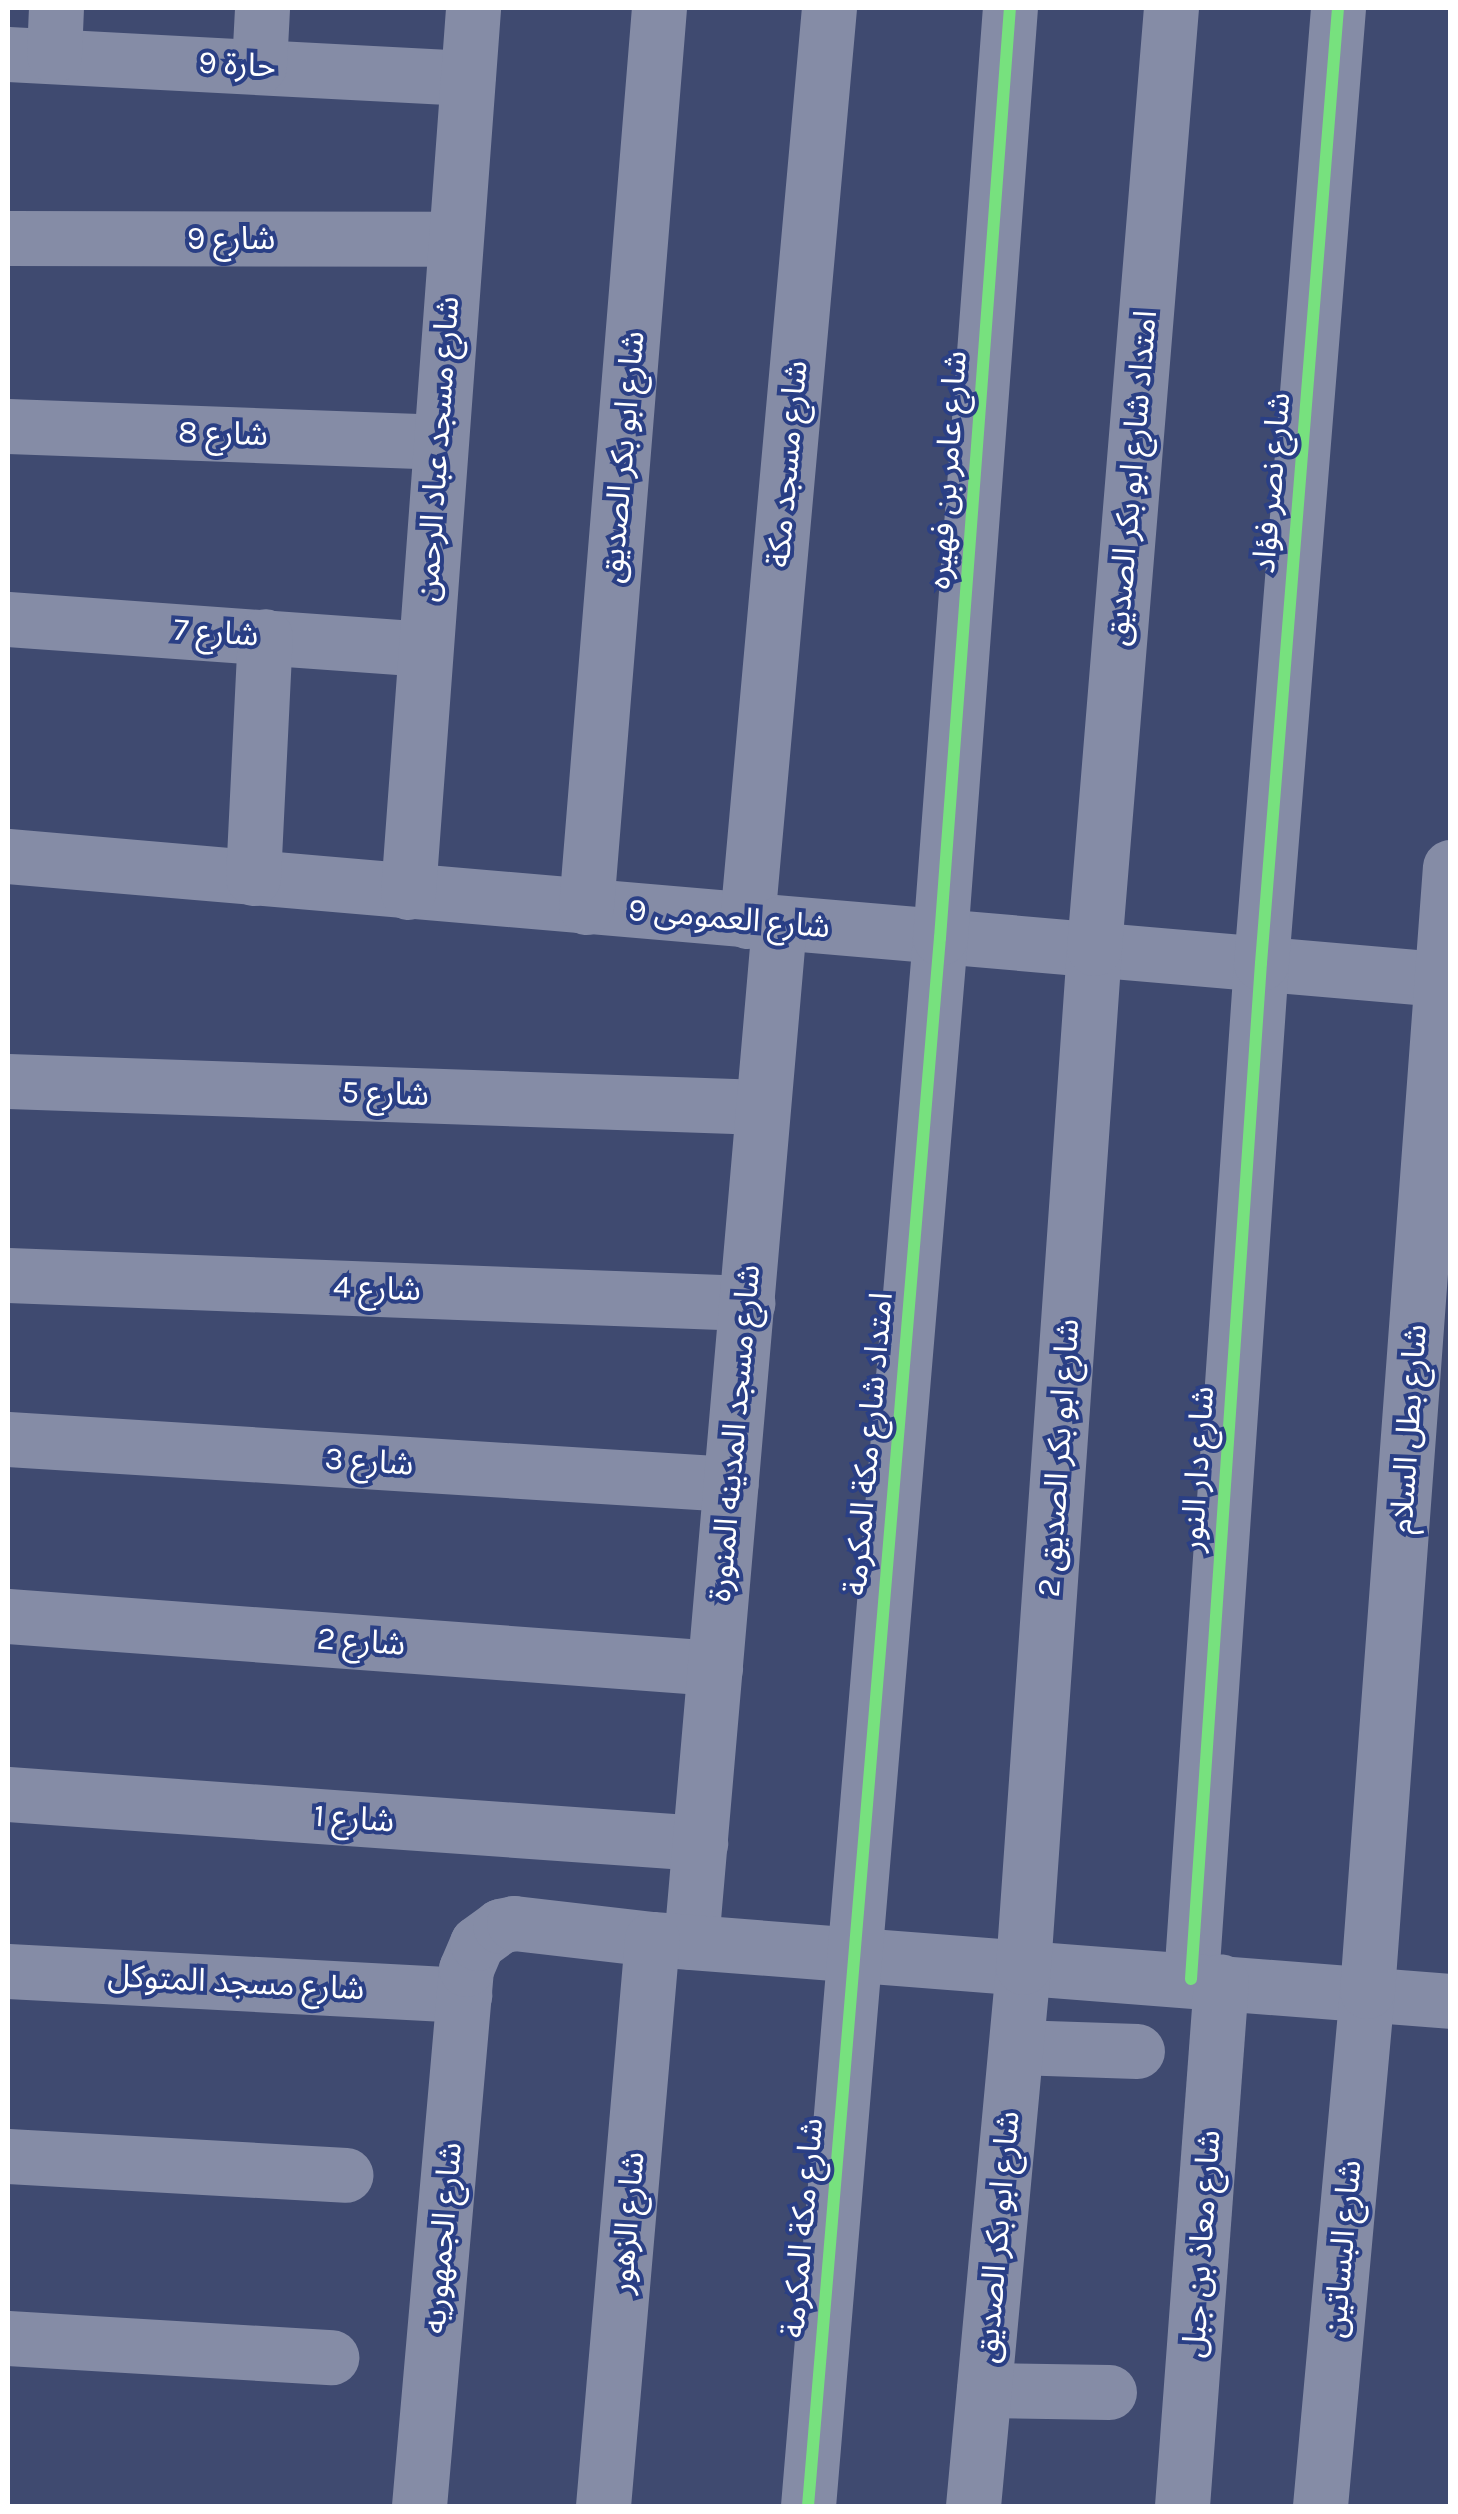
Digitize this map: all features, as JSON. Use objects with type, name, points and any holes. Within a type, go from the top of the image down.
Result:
[{"type":"street","points":[[259,66],[262,8]]},
{"type":"street","name":"شارع مسجد عباد الرحمن","points":[[408,892],[473,8]]},
{"type":"street","name":"شارع ابو بكر الصديق","points":[[586,907],[659,8]]},
{"type":"street","name":"شارع مسجد مكة","points":[[763,923],[829,8]]},
{"type":"street","name":"شارع عامر بن فهيره","points":[[940,938],[1010,8]]},
{"type":"street","name":"امتداد شارع ابو بكر الصديق","points":[[1094,948],[1171,8]]},
{"type":"street","name":"شارع نصر فؤاد","points":[[1261,963],[1338,8]]},
{"type":"street","name":"حارة 9","points":[[39,39],[259,66],[467,78]]},
{"type":"street","name":"شارع 9","points":[[8,238],[454,239]]},
{"type":"street","name":"شارع 8","points":[[8,426],[439,442]]},
{"type":"street","name":"شارع 7","points":[[8,619],[424,649]]},
{"type":"street","points":[[254,878],[265,636]]},
{"type":"street","name":"شارع العمومى 9","points":[[8,856],[1446,980]]},
{"type":"street","name":"شارع بطل السلام","points":[[1366,1991],[1446,980],[1450,868]]},
{"type":"street","name":"شارع مسجد المدينه المنورة","points":[[672,1940],[700,1843],[764,1108],[763,923]]},
{"type":"street","name":"امتداد شارع مكة المكرمة","points":[[852,1955],[940,938]]},
{"type":"street","name":"شارع ابو بكر الصديق 2","points":[[1023,1967],[1094,948]]},
{"type":"street","name":"شارع دار النور","points":[[1206,1980],[1261,963]]},
{"type":"street","name":"شارع 5","points":[[8,1081],[764,1108]]},
{"type":"street","name":"شارع 4","points":[[8,1275],[747,1303]]},
{"type":"street","name":"شارع 3","points":[[8,1439],[731,1484]]},
{"type":"street","name":"شارع 2","points":[[8,1616],[715,1668]]},
{"type":"street","name":"شارع 1","points":[[8,1794],[700,1843]]},
{"type":"street","points":[[465,1982],[477,1942],[487,1932],[514,1922],[672,1940],[1366,1991],[1450,2001]]},
{"type":"street","name":"شارع الزهور","points":[[603,2506],[672,1940]]},
{"type":"street","name":"شارع مكة المكرمة","points":[[808,2506],[852,1955]]},
{"type":"street","name":"شارع ابو بكر الصديق","points":[[973,2506],[1023,1967]]},
{"type":"street","name":"شارع مسجد المتوكل","points":[[8,1971],[465,1982]]},
{"type":"street","name":"شارع معاذ بن جبل","points":[[1182,2506],[1206,1980]]},
{"type":"street","name":"شارع الجمهوريه","points":[[419,2506],[465,1982]]},
{"type":"street","name":"شارع البساتين","points":[[1320,2506],[1366,1991]]},
{"type":"street","points":[[1016,2047],[1136,2052]]},
{"type":"street","points":[[8,2156],[345,2175]]},
{"type":"street","points":[[8,2338],[332,2357]]},
{"type":"street","points":[[984,2390],[1109,2392]]},
{"type":"cycle path","points":[[808,2506],[940,938],[1010,8]]},
{"type":"cycle path","points":[[1191,1979],[1261,963],[1338,8]]}]
